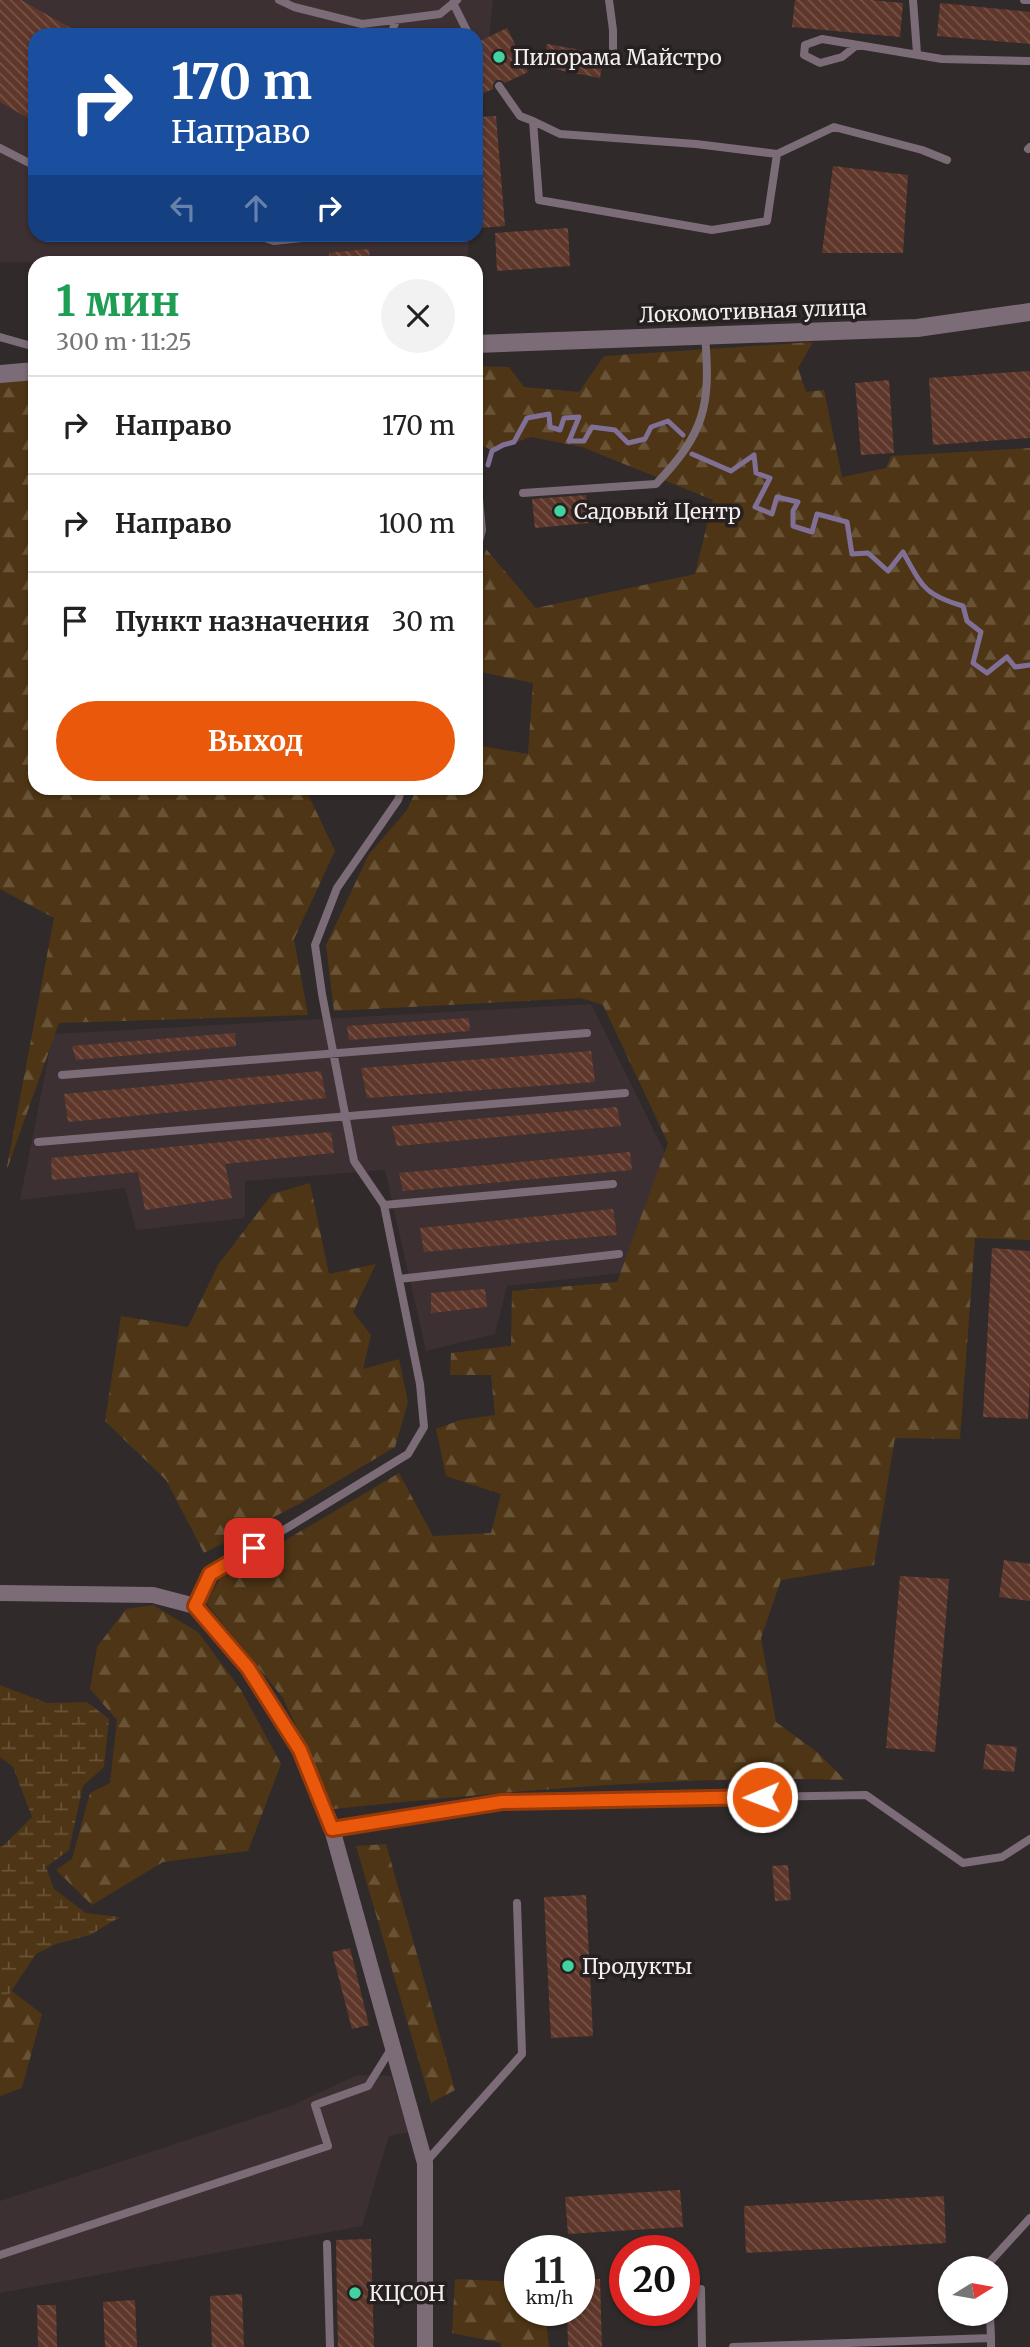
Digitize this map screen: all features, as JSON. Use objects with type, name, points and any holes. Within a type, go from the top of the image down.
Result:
[{"type":"street","name":"Локомотивная улица","points":[[483,344],[917,328],[1030,312]]},
{"type":"street","points":[[0,374],[28,372]]},
{"type":"street","points":[[0,1593],[153,1595],[195,1606],[248,1668],[300,1750],[332,1829],[425,2163],[425,2347]]},
{"type":"lane","points":[[279,0],[295,7],[362,24],[440,14],[455,2],[466,28]]},
{"type":"lane","points":[[609,0],[613,51]]},
{"type":"lane","points":[[913,0],[917,53]]},
{"type":"lane","points":[[1024,0],[1030,0]]},
{"type":"lane","points":[[393,28],[396,20]]},
{"type":"lane","points":[[857,45],[842,57],[820,63],[804,55],[805,45],[822,39],[942,59],[1030,61]]},
{"type":"lane","points":[[499,86],[520,116],[560,134],[696,144],[777,154],[834,127],[947,159]]},
{"type":"lane","points":[[533,121],[539,200],[712,230],[767,221],[777,154]]},
{"type":"lane","points":[[0,148],[28,162]]},
{"type":"lane","points":[[523,493],[656,484],[676,463],[698,429],[707,400],[705,335]]},
{"type":"lane","points":[[0,337],[28,345]]},
{"type":"lane","points":[[195,1606],[210,1574],[408,1454],[424,1427],[420,1384],[384,1205],[354,1161],[315,944],[337,888],[400,795]]},
{"type":"lane","points":[[62,1075],[587,1032]]},
{"type":"lane","points":[[38,1142],[625,1093]]},
{"type":"lane","points":[[384,1205],[613,1184]]},
{"type":"lane","points":[[399,1279],[619,1254]]},
{"type":"lane","points":[[332,1829],[502,1802],[866,1795],[963,1863],[1002,1857],[1030,1839]]},
{"type":"lane","points":[[425,2163],[522,2054],[517,1903]]},
{"type":"lane","points":[[0,2255],[328,2146],[315,2105],[368,2086],[393,2046]]},
{"type":"lane","points":[[995,2256],[1030,2218]]},
{"type":"lane","points":[[327,2245],[330,2347]]},
{"type":"lane","points":[[701,2289],[702,2347]]},
{"type":"lane","points":[[733,2347],[991,2342]]},
{"type":"shaded area","points":[[0,0],[493,0],[483,104],[483,28],[28,28],[28,242],[469,242],[468,256],[28,256],[28,262],[0,262]]},
{"type":"shaded area","points":[[591,1004],[668,1159],[630,1272],[507,1286],[495,1334],[426,1351],[385,1170],[245,1181],[245,1218],[136,1230],[125,1188],[20,1200],[53,1034]]},
{"type":"shaded area","points":[[357,2075],[391,2076],[409,2132],[389,2136],[362,2226],[0,2293],[0,2201],[291,2106]]},
{"type":"green space","points":[[813,342],[798,368],[806,392],[824,390],[842,477],[886,468],[891,456],[1030,448],[1030,1240],[975,1238],[960,1439],[895,1438],[874,1565],[781,1580],[761,1638],[776,1722],[817,1752],[845,1780],[653,1782],[334,1809],[283,1698],[206,1603],[220,1579],[399,1473],[433,1536],[491,1533],[501,1494],[446,1476],[436,1429],[460,1420],[495,1415],[491,1375],[450,1375],[451,1353],[511,1346],[512,1291],[617,1282],[668,1143],[603,1005],[581,998],[334,1011],[326,945],[369,854],[407,810],[414,795],[483,795],[483,746],[528,754],[533,683],[483,672],[483,560],[486,549],[536,608],[695,574],[713,500],[582,447],[531,437],[492,451],[483,445],[483,366],[509,367],[524,387],[579,392],[604,356]]},
{"type":"green space","points":[[28,372],[28,795],[308,795],[335,851],[294,939],[308,1015],[59,1023],[6,1172],[54,918],[0,889],[0,374]]},
{"type":"green space","points":[[310,1183],[329,1274],[376,1264],[353,1312],[371,1335],[363,1369],[399,1359],[408,1402],[395,1447],[299,1504],[204,1553],[166,1480],[105,1421],[121,1316],[188,1327],[218,1265],[272,1194]]},
{"type":"green space","points":[[153,1605],[198,1632],[241,1690],[281,1764],[248,1851],[163,1862],[92,1905],[56,1870],[72,1859],[90,1793],[110,1783],[117,1720],[90,1689],[97,1647],[126,1609]]},
{"type":"green space","points":[[0,1685],[47,1703],[87,1702],[109,1719],[104,1767],[83,1786],[69,1850],[46,1867],[54,1889],[86,1913],[120,1917],[90,1935],[56,1944],[36,1954],[10,1993],[0,2002],[0,1846],[32,1817],[13,1767],[0,1757]]},
{"type":"green space","points":[[386,1844],[455,2090],[431,2103],[356,1846]]},
{"type":"green space","points":[[0,1982],[42,2014],[22,2088],[0,2096]]},
{"type":"green space","points":[[455,2279],[504,2281],[504,2326],[547,2326],[549,2347],[501,2347],[501,2343],[452,2333]]},
{"type":"building","points":[[0,0],[21,0],[71,28],[28,28],[28,118],[0,102]]},
{"type":"building","points":[[795,0],[871,0],[903,3],[900,37],[792,27]]},
{"type":"building","points":[[940,3],[1030,12],[1030,44],[937,36]]},
{"type":"building","name":"Пилорама Майстро","points":[[507,28],[528,72],[505,83],[496,80],[493,89],[484,93],[483,40]]},
{"type":"building","points":[[547,44],[604,54],[600,78],[543,67]]},
{"type":"building","points":[[496,116],[505,226],[483,228],[483,117]]},
{"type":"building","points":[[833,166],[908,175],[903,253],[822,253]]},
{"type":"building","points":[[568,228],[570,266],[497,271],[495,233]]},
{"type":"building","points":[[369,249],[370,256],[329,256],[329,253]]},
{"type":"building","points":[[1030,371],[1030,438],[933,445],[929,378]]},
{"type":"building","points":[[889,380],[894,453],[861,455],[855,383]]},
{"type":"building","name":"Садовый Центр","points":[[586,495],[589,523],[535,528],[532,499]]},
{"type":"building","points":[[469,1018],[470,1031],[349,1040],[347,1026]]},
{"type":"building","points":[[235,1033],[236,1046],[76,1060],[72,1046]]},
{"type":"building","points":[[591,1051],[595,1082],[367,1098],[361,1068]]},
{"type":"building","points":[[321,1071],[326,1098],[68,1122],[64,1094]]},
{"type":"building","points":[[617,1107],[621,1126],[397,1146],[392,1126]]},
{"type":"building","points":[[331,1132],[334,1153],[225,1164],[232,1198],[145,1210],[138,1172],[52,1180],[51,1158]]},
{"type":"building","points":[[630,1152],[632,1170],[403,1191],[399,1173]]},
{"type":"building","points":[[613,1209],[617,1235],[424,1252],[420,1228]]},
{"type":"building","points":[[992,1248],[1030,1251],[1028,1419],[983,1417]]},
{"type":"building","points":[[485,1289],[487,1307],[431,1313],[431,1293]]},
{"type":"building","points":[[1004,1560],[1030,1564],[1030,1601],[999,1597]]},
{"type":"building","points":[[900,1576],[949,1579],[935,1752],[886,1748]]},
{"type":"building","points":[[986,1744],[1017,1747],[1014,1772],[983,1769]]},
{"type":"building","points":[[788,1865],[791,1900],[775,1901],[772,1866]]},
{"type":"building","points":[[586,1895],[593,2036],[551,2038],[544,1897]]},
{"type":"building","points":[[350,1948],[369,2025],[352,2029],[332,1952]]},
{"type":"building","points":[[680,2190],[683,2227],[568,2234],[565,2197]]},
{"type":"building","points":[[944,2196],[946,2243],[746,2253],[744,2206]]},
{"type":"building","name":"КЦСОН","points":[[371,2239],[374,2347],[338,2347],[336,2240]]},
{"type":"building","points":[[595,2279],[600,2279],[602,2347],[568,2347],[567,2326],[595,2326]]},
{"type":"building","points":[[242,2294],[244,2347],[212,2347],[210,2296]]},
{"type":"building","points":[[135,2300],[137,2347],[105,2347],[103,2302]]},
{"type":"building","points":[[37,2305],[56,2305],[57,2347],[38,2347]]},
{"type":"waterway","points":[[488,465],[492,451],[514,442],[527,418],[549,414],[550,427],[560,430],[564,418],[579,417],[569,441],[584,441],[592,427],[615,430],[628,443],[645,439],[651,427],[668,421],[683,435]]},
{"type":"waterway","points":[[692,454],[731,471],[754,455],[756,473],[770,478],[755,507],[772,514],[777,497],[798,502],[793,511],[793,526],[812,532],[817,514],[847,522],[852,554],[868,553],[888,571],[903,552],[926,588],[940,598],[963,606],[967,621],[981,632],[973,663],[987,673],[1007,657],[1015,667],[1030,665]]},
{"type":"place","name":"Пилорама Майстро","points":[[499,57]]},
{"type":"place","name":"Садовый Центр","points":[[560,511]]},
{"type":"place","name":"Продукты","points":[[568,1966]]},
{"type":"place","name":"КЦСОН","points":[[355,2293]]},
{"type":"route","points":[[254,1548],[210,1574],[195,1606],[248,1668],[300,1750],[332,1829],[502,1802],[762,1797]]}]
